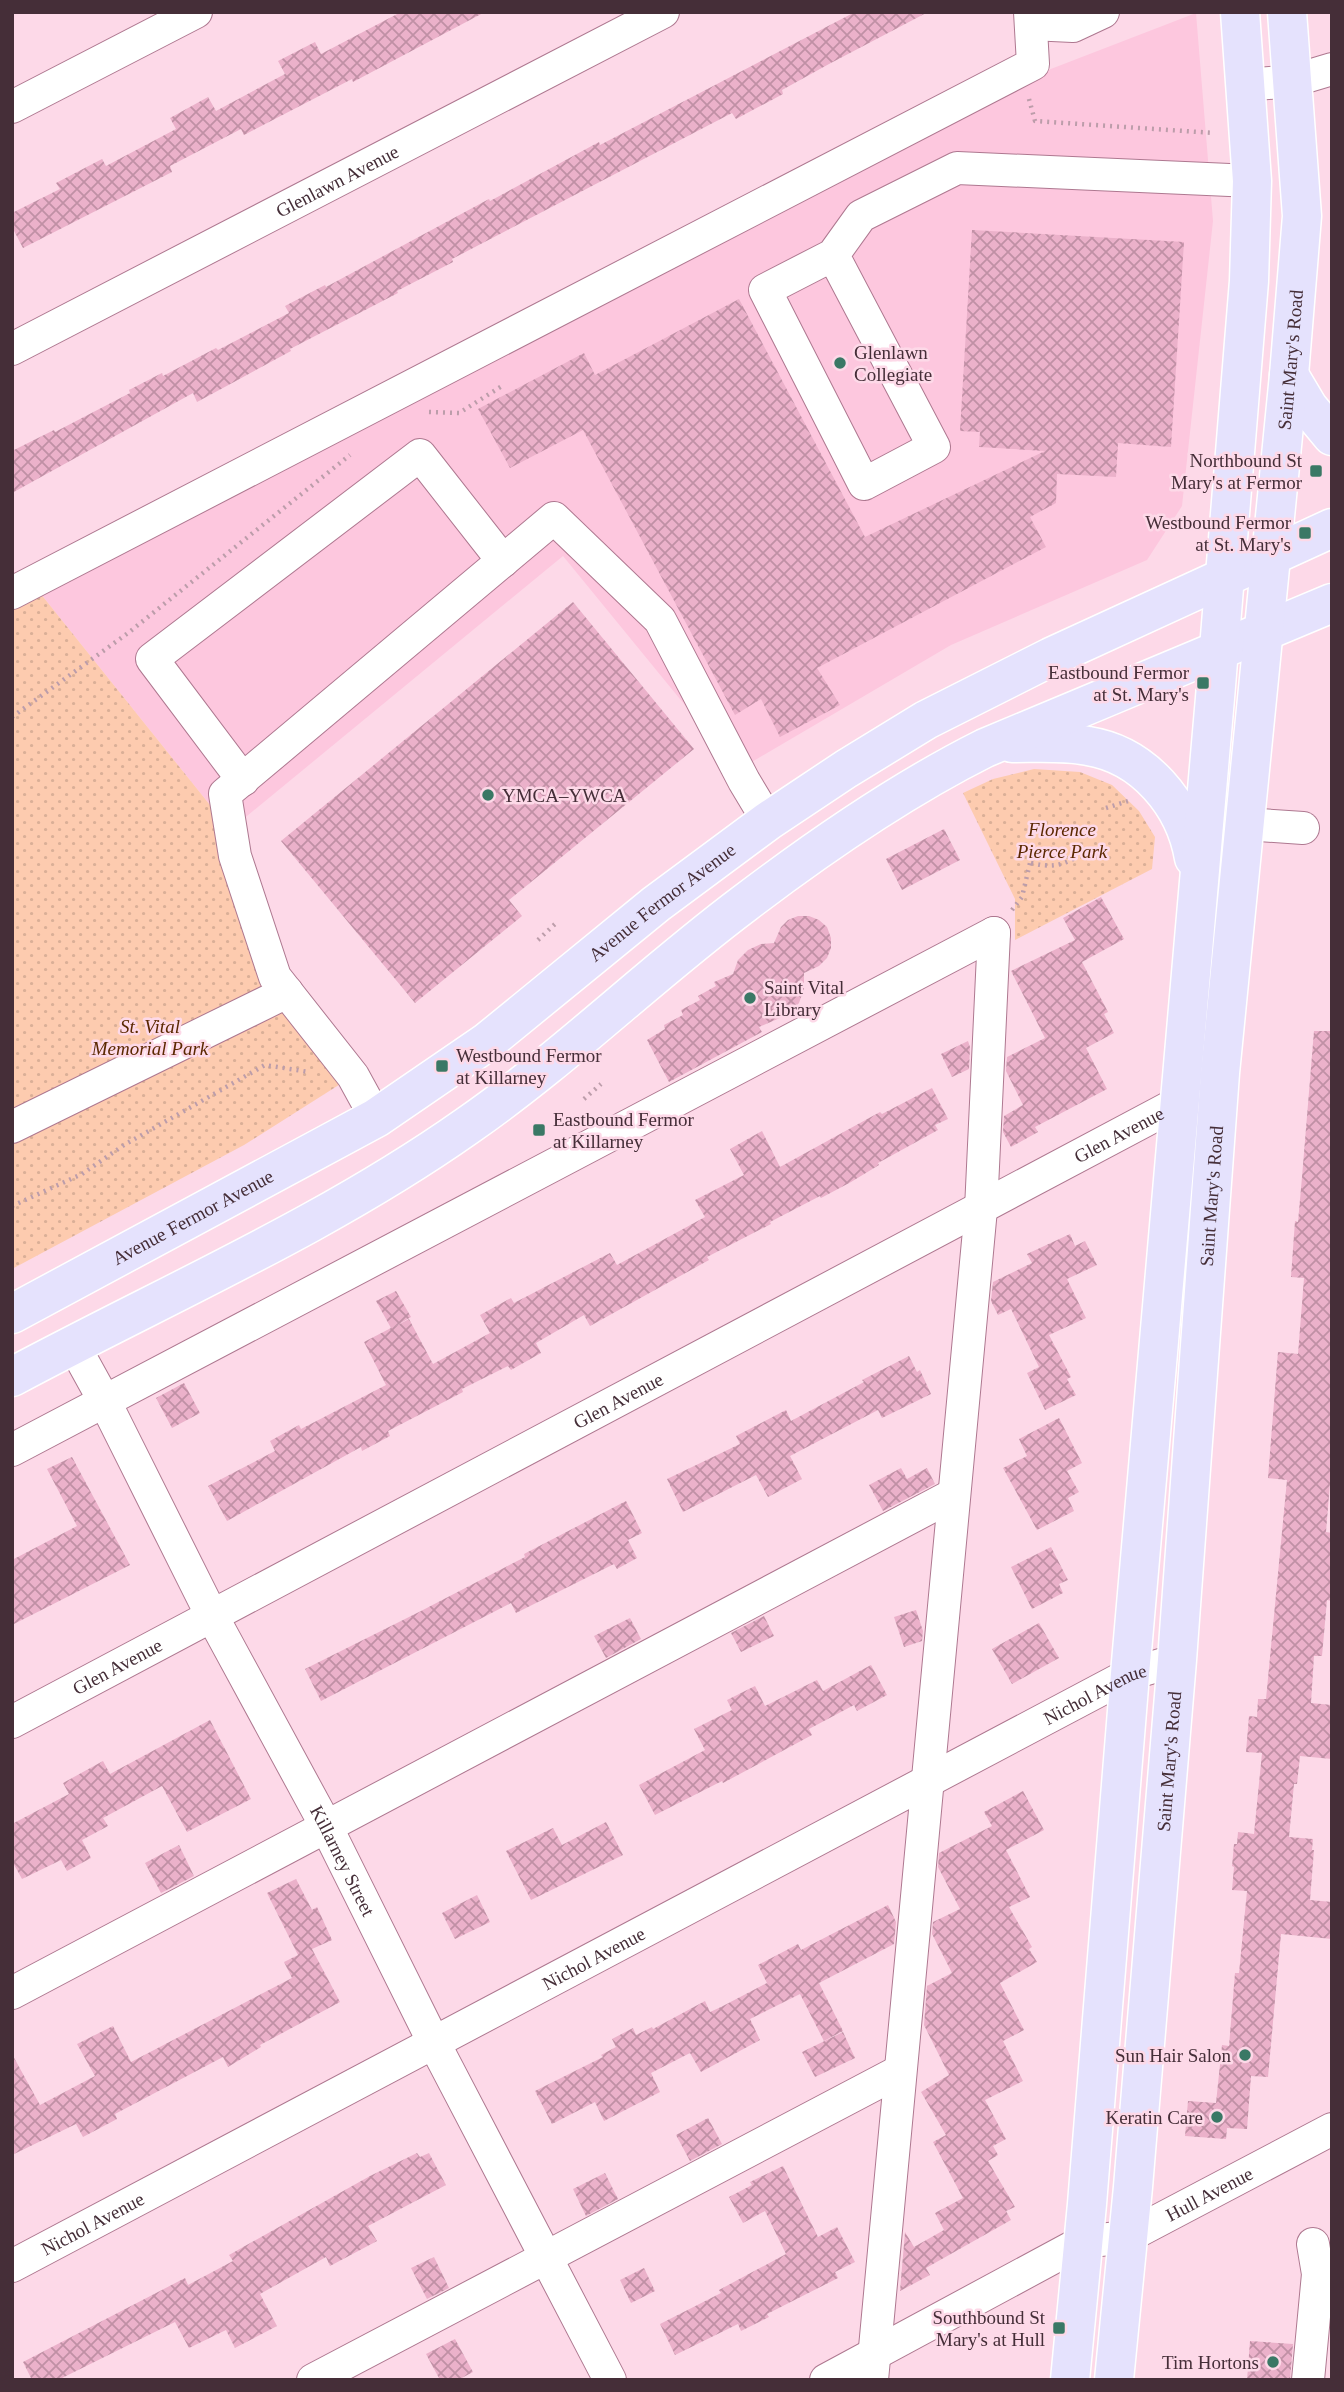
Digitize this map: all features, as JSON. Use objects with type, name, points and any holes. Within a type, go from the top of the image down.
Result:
[{"type":"main road","name":"Saint Mary's Road","points":[[1070,2380],[1249,281],[1252,181],[1240,12]]},
{"type":"main road","name":"Saint Mary's Road","points":[[1114,2380],[1177,1660],[1220,1073],[1289,375],[1302,216],[1287,12]]},
{"type":"main road","points":[[1289,375],[1308,407],[1332,436]]},
{"type":"main road","name":"Avenue Fermor Avenue","points":[[12,1314],[376,1118],[487,1042],[656,904],[768,821],[926,720],[1051,657],[1332,528]]},
{"type":"main road","points":[[12,1377],[347,1203],[411,1164],[520,1088],[745,903],[883,806],[943,769],[985,748],[1264,629],[1329,606]]},
{"type":"main road","points":[[985,748],[1012,743],[1090,746],[1117,755],[1139,767],[1177,807],[1193,850],[1198,884]]},
{"type":"street","points":[[12,107],[196,12]]},
{"type":"street","name":"Glenlawn Avenue","points":[[12,349],[663,12]]},
{"type":"street","points":[[12,593],[1032,64],[1030,18],[1073,26],[1103,12]]},
{"type":"street","points":[[1245,85],[1292,80],[1332,69]]},
{"type":"street","points":[[833,255],[934,447],[864,484],[765,290],[833,255],[861,216],[957,167],[1252,181]]},
{"type":"street","points":[[243,780],[152,659],[420,455],[503,561]]},
{"type":"street","points":[[376,1118],[353,1076],[275,977],[235,856],[225,794],[554,518],[660,620],[744,781],[768,821]]},
{"type":"street","points":[[1245,824],[1303,828]]},
{"type":"street","points":[[873,2367],[981,1209],[994,933]]},
{"type":"street","points":[[12,1450],[994,933]]},
{"type":"street","points":[[12,1127],[286,992]]},
{"type":"street","name":"Glen Avenue","points":[[12,1722],[981,1209],[1178,1103],[1220,1073]]},
{"type":"street","name":"Killarney Street","points":[[73,1344],[105,1402],[212,1616],[326,1826],[434,2043],[610,2380]]},
{"type":"street","points":[[12,1993],[954,1495]]},
{"type":"street","name":"Nichol Avenue","points":[[12,2266],[926,1780],[1130,1674],[1177,1660]]},
{"type":"street","points":[[313,2380],[900,2071]]},
{"type":"street","name":"Hull Avenue","points":[[1082,2242],[1127,2236],[1332,2129]]},
{"type":"street","points":[[826,2380],[873,2367],[1082,2242]]},
{"type":"street","points":[[1308,2380],[1318,2274],[1313,2244]]},
{"type":"path","points":[[1022,69],[1035,121],[1214,133]]},
{"type":"path","points":[[426,411],[458,413],[502,386]]},
{"type":"path","points":[[12,717],[128,633],[357,449]]},
{"type":"path","points":[[1106,808],[1132,800]]},
{"type":"path","points":[[994,933],[1022,897],[1034,846]]},
{"type":"path","points":[[1031,863],[1049,867],[1060,866],[1075,858]]},
{"type":"path","points":[[538,940],[555,924]]},
{"type":"path","points":[[12,1206],[82,1174],[124,1145],[265,1065],[353,1076]]},
{"type":"path","points":[[583,1099],[601,1084]]},
{"type":"shaded area","name":"Glenlawn Collegiate","points":[[1196,13],[1213,221],[1182,506],[1147,560],[951,645],[738,770],[563,556],[230,830],[40,593],[1043,72]]},
{"type":"green space","name":"St. Vital Memorial Park","points":[[40,593],[230,830],[275,977],[353,1076],[244,1145],[12,1269],[12,607]]},
{"type":"green space","name":"Florence Pierce Park","points":[[1034,769],[1080,772],[1112,785],[1139,811],[1155,837],[1152,869],[1015,940],[1015,899],[963,793],[993,779]]},
{"type":"building","points":[[401,12],[485,12],[353,82],[352,79],[244,135],[241,129],[170,166],[172,172],[23,248],[12,227],[12,213],[60,189],[56,183],[102,159],[106,166],[176,129],[170,118],[208,97],[216,111],[285,74],[278,61],[315,42],[321,54]]},
{"type":"building","points":[[855,12],[928,12],[782,90],[783,94],[736,119],[732,113],[452,259],[453,262],[397,291],[398,293],[290,349],[291,351],[197,402],[193,393],[12,493],[12,451],[130,393],[129,390],[162,373],[163,376],[216,348],[218,350],[289,313],[285,306]]},
{"type":"building","points":[[972,230],[1184,242],[1171,447],[1118,443],[1116,477],[1057,474],[1056,503],[1030,517],[1046,547],[817,668],[840,705],[780,737],[761,699],[735,715],[583,430],[510,468],[478,409],[584,353],[595,375],[739,299],[865,537],[1045,451],[979,447],[980,432],[960,431]]},
{"type":"building","name":"YMCA–YWCA","points":[[573,602],[694,749],[509,900],[522,916],[415,1003],[281,841]]},
{"type":"building","points":[[944,829],[960,860],[902,890],[886,859]]},
{"type":"building","points":[[1101,897],[1124,939],[1082,962],[1108,1012],[1104,1014],[1114,1033],[1086,1048],[1107,1089],[1035,1127],[1038,1132],[1011,1147],[1003,1132],[1004,1116],[1023,1105],[1006,1071],[1007,1057],[1045,1038],[1011,971],[1075,940],[1063,918]]},
{"type":"building","name":"Saint Vital Library","points":[[798,916],[819,920],[827,927],[831,938],[827,958],[819,966],[804,973],[804,989],[799,1003],[789,1014],[759,1027],[762,1032],[669,1082],[647,1040],[665,1029],[664,1025],[683,1015],[681,1010],[700,1000],[698,996],[716,986],[714,982],[733,974],[738,960],[748,950],[761,944],[774,943],[781,927]]},
{"type":"building","points":[[1314,1031],[1332,1031],[1332,1483],[1326,1532],[1332,1533],[1332,1601],[1327,1600],[1322,1656],[1314,1656],[1311,1703],[1332,1705],[1332,1759],[1300,1756],[1297,1784],[1294,1784],[1289,1837],[1313,1839],[1310,1900],[1332,1902],[1332,1939],[1281,1934],[1268,2077],[1251,2076],[1247,2129],[1227,2128],[1226,2139],[1185,2136],[1188,2101],[1216,2103],[1222,2045],[1229,2046],[1235,1973],[1239,1973],[1247,1891],[1232,1890],[1232,1866],[1238,1832],[1254,1834],[1262,1753],[1246,1752],[1249,1716],[1257,1717],[1258,1699],[1266,1699],[1287,1480],[1268,1478],[1278,1352],[1298,1354],[1304,1278],[1291,1277]]},
{"type":"building","points":[[968,1041],[969,1069],[952,1077],[941,1054]]},
{"type":"building","points":[[932,1088],[948,1119],[935,1125],[938,1130],[878,1163],[879,1165],[851,1182],[707,1257],[709,1260],[590,1326],[584,1315],[536,1343],[541,1353],[511,1370],[508,1366],[462,1389],[463,1392],[388,1431],[390,1436],[362,1451],[361,1447],[227,1521],[208,1486],[275,1451],[270,1441],[299,1425],[301,1429],[386,1385],[364,1342],[391,1328],[376,1301],[396,1291],[411,1317],[394,1327],[409,1319],[433,1364],[490,1333],[480,1315],[511,1298],[514,1303],[610,1253],[617,1265],[705,1217],[695,1200],[744,1175],[730,1149],[762,1131],[780,1167],[880,1112],[882,1114]]},
{"type":"building","points":[[1070,1234],[1075,1246],[1085,1241],[1097,1265],[1067,1279],[1086,1318],[1049,1335],[1071,1377],[1067,1379],[1076,1395],[1045,1410],[1027,1373],[1039,1367],[1011,1309],[998,1315],[991,1301],[993,1282],[1032,1263],[1027,1254]]},
{"type":"building","points":[[909,1356],[917,1372],[920,1370],[931,1394],[882,1418],[878,1410],[790,1456],[802,1479],[768,1497],[756,1475],[683,1512],[667,1479],[740,1444],[736,1436],[786,1410],[791,1421]]},
{"type":"building","points":[[184,1383],[200,1413],[172,1428],[156,1398]]},
{"type":"building","points":[[1059,1418],[1082,1463],[1067,1471],[1079,1492],[1068,1498],[1074,1511],[1037,1530],[1003,1468],[1027,1456],[1019,1439]]},
{"type":"building","points":[[72,1457],[130,1565],[12,1625],[12,1560],[77,1526],[47,1469]]},
{"type":"building","points":[[901,1468],[907,1479],[927,1468],[935,1484],[883,1511],[869,1485]]},
{"type":"building","points":[[626,1501],[642,1533],[628,1540],[637,1558],[617,1569],[614,1564],[516,1613],[511,1603],[321,1701],[305,1669],[525,1557],[524,1554]]},
{"type":"building","points":[[1051,1547],[1068,1580],[1059,1584],[1063,1593],[1032,1609],[1011,1567]]},
{"type":"building","points":[[916,1610],[923,1631],[922,1641],[904,1647],[894,1617]]},
{"type":"building","points":[[764,1616],[774,1636],[741,1652],[731,1633]]},
{"type":"building","points":[[630,1618],[641,1639],[606,1658],[594,1636]]},
{"type":"building","points":[[1039,1623],[1059,1658],[1012,1684],[992,1649]]},
{"type":"building","points":[[871,1665],[887,1695],[857,1711],[854,1705],[809,1729],[812,1735],[723,1783],[722,1781],[655,1815],[639,1785],[705,1750],[694,1729],[732,1710],[727,1700],[755,1686],[765,1706],[817,1680],[823,1691]]},
{"type":"building","points":[[210,1720],[251,1799],[187,1832],[162,1786],[103,1818],[108,1826],[82,1840],[91,1858],[67,1871],[61,1860],[22,1879],[12,1861],[12,1824],[69,1794],[63,1783],[103,1761],[110,1774]]},
{"type":"building","points":[[1023,1791],[1044,1830],[1006,1850],[1030,1897],[1009,1907],[1032,1947],[1029,1949],[1037,1962],[1000,1983],[1024,2030],[1003,2041],[1023,2081],[985,2100],[1006,2139],[993,2146],[998,2155],[988,2161],[1015,2207],[1006,2211],[1011,2220],[926,2268],[930,2275],[900,2291],[905,2232],[914,2247],[944,2230],[935,2213],[963,2198],[933,2142],[946,2135],[921,2092],[949,2075],[924,2025],[927,1986],[952,1973],[932,1934],[933,1922],[960,1909],[938,1867],[939,1853],[992,1826],[984,1812]]},
{"type":"building","points":[[606,1822],[623,1855],[531,1900],[506,1851],[553,1828],[562,1845]]},
{"type":"building","points":[[179,1845],[194,1876],[161,1893],[145,1863]]},
{"type":"building","points":[[296,1879],[312,1910],[317,1907],[332,1940],[312,1949],[340,2002],[260,2045],[261,2047],[228,2067],[223,2057],[115,2114],[117,2119],[83,2137],[76,2124],[12,2155],[12,2054],[40,2105],[95,2076],[77,2044],[113,2026],[131,2062],[292,1978],[284,1962],[298,1955],[267,1893]]},
{"type":"building","points":[[477,1895],[490,1922],[455,1939],[442,1913]]},
{"type":"building","points":[[888,1905],[896,1922],[894,1944],[819,1983],[843,2031],[824,2041],[800,1994],[750,2019],[760,2040],[701,2072],[690,2053],[651,2073],[660,2092],[604,2121],[595,2102],[552,2124],[535,2091],[603,2057],[601,2055],[616,2047],[612,2039],[633,2028],[636,2035],[652,2027],[653,2029],[705,2001],[710,2012],[721,2007],[767,1983],[758,1965],[798,1944],[801,1950]]},
{"type":"building","points":[[843,2032],[855,2058],[815,2077],[802,2052]]},
{"type":"building","points":[[708,2118],[722,2144],[690,2161],[676,2135]]},
{"type":"building","points":[[417,2153],[420,2157],[429,2153],[446,2185],[368,2226],[377,2241],[330,2266],[326,2257],[260,2294],[277,2326],[235,2348],[226,2330],[189,2348],[175,2322],[58,2380],[32,2380],[23,2362],[185,2278],[188,2285],[233,2261],[229,2255],[370,2176]]},
{"type":"building","points":[[783,2166],[818,2237],[837,2227],[855,2262],[835,2272],[838,2278],[767,2314],[769,2317],[741,2331],[738,2324],[675,2355],[660,2324],[721,2293],[719,2290],[786,2254],[765,2211],[743,2223],[729,2197],[752,2185],[750,2182]]},
{"type":"building","points":[[605,2173],[618,2199],[586,2216],[573,2189]]},
{"type":"building","points":[[434,2257],[449,2288],[427,2299],[411,2268]]},
{"type":"building","points":[[644,2268],[655,2291],[631,2303],[620,2280]]},
{"type":"building","points":[[455,2339],[473,2372],[458,2380],[440,2380],[426,2354]]},
{"type":"building","name":"Tim Hortons","points":[[1250,2341],[1293,2344],[1290,2380],[1247,2380]]},
{"type":"place","name":"Glenlawn Collegiate","points":[[840,363]]},
{"type":"place","name":"Northbound St Mary's at Fermor","points":[[1316,471]]},
{"type":"place","name":"Westbound Fermor at St. Mary's","points":[[1305,533]]},
{"type":"place","name":"Eastbound Fermor at St. Mary's","points":[[1203,683]]},
{"type":"place","name":"YMCA–YWCA","points":[[488,795]]},
{"type":"place","name":"Saint Vital Library","points":[[750,998]]},
{"type":"place","name":"Westbound Fermor at Killarney","points":[[442,1066]]},
{"type":"place","name":"Eastbound Fermor at Killarney","points":[[539,1130]]},
{"type":"place","name":"Sun Hair Salon","points":[[1245,2055]]},
{"type":"place","name":"Keratin Care","points":[[1217,2117]]},
{"type":"place","name":"Southbound St Mary's at Hull","points":[[1059,2328]]},
{"type":"place","name":"Tim Hortons","points":[[1273,2362]]}]
